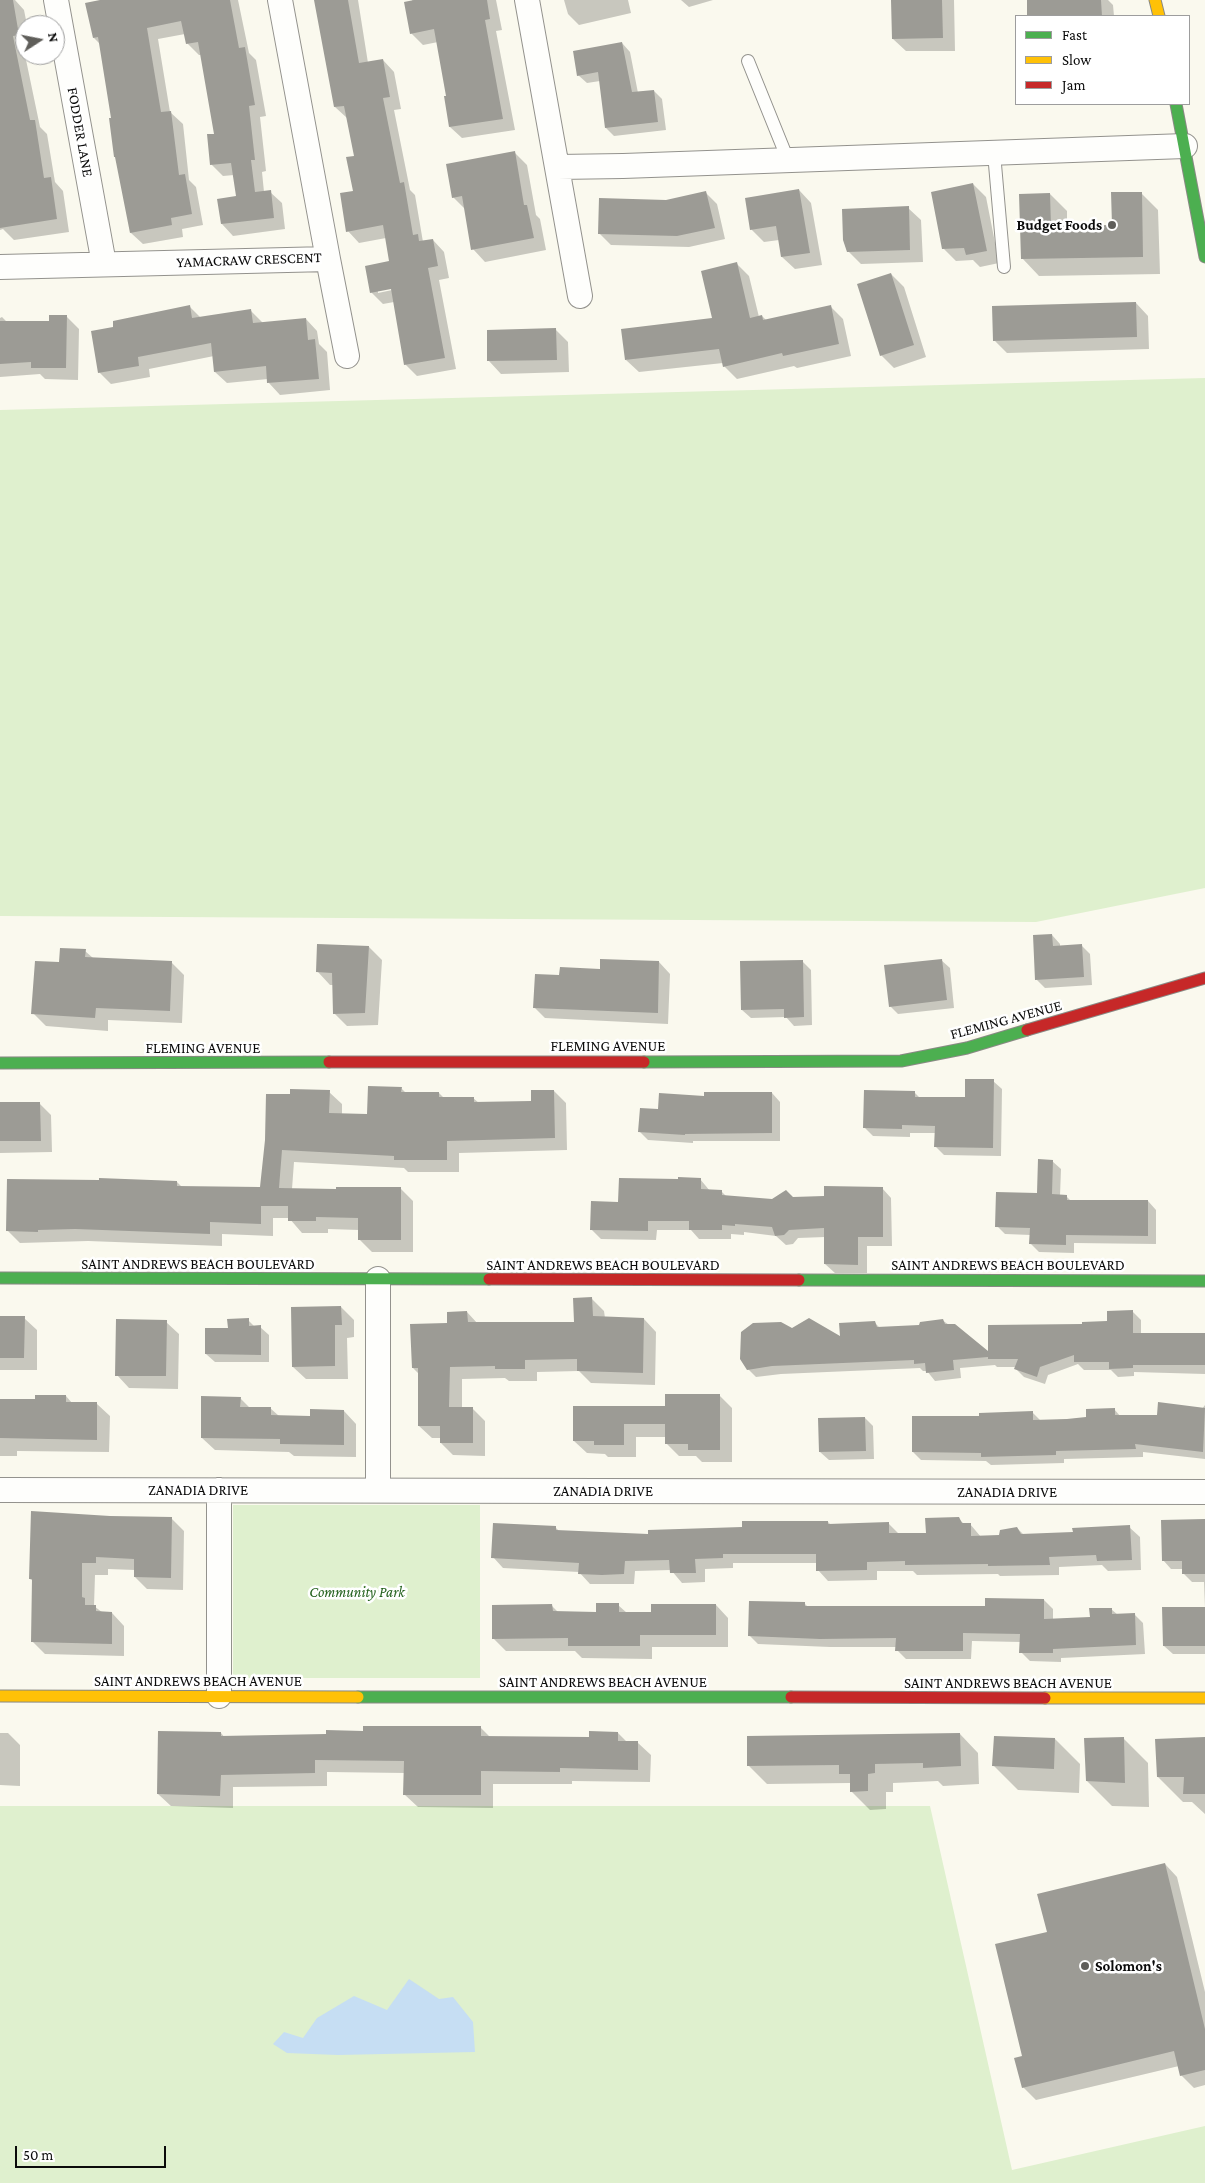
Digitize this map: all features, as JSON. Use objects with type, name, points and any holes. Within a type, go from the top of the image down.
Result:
[{"type":"street","name":"FODDER LANE","points":[[56,0],[104,264]]},
{"type":"street","name":"YAMACRAW CRESCENT","points":[[0,267],[328,259],[280,0]]},
{"type":"street","points":[[527,0],[580,296]]},
{"type":"street","points":[[1155,0],[1158,15]]},
{"type":"street","points":[[1176,105],[1205,257]]},
{"type":"street","points":[[558,167],[1185,146]]},
{"type":"street","points":[[328,259],[347,356]]},
{"type":"street","name":"FLEMING AVENUE","points":[[0,1063],[901,1060],[967,1048],[1205,978]]},
{"type":"street","name":"SAINT ANDREWS BEACH BOULEVARD","points":[[0,1278],[1205,1281]]},
{"type":"street","points":[[378,1279],[378,1490]]},
{"type":"street","name":"ZANADIA DRIVE","points":[[0,1490],[1205,1492]]},
{"type":"street","points":[[219,1490],[219,1696]]},
{"type":"street","name":"SAINT ANDREWS BEACH AVENUE","points":[[0,1696],[1205,1698]]},
{"type":"lane","points":[[748,61],[788,160]]},
{"type":"lane","points":[[994,153],[1004,267]]},
{"type":"green space","points":[[1205,378],[1205,888],[1036,922],[0,916],[0,410]]},
{"type":"green space","name":"Community Park","points":[[233,1505],[480,1505],[480,1678],[233,1678]]},
{"type":"green space","points":[[0,1806],[930,1806],[1012,2170],[1205,2126],[1205,2183],[0,2183]]},
{"type":"water","points":[[409,1979],[439,1999],[453,1997],[473,2022],[475,2052],[338,2055],[287,2053],[273,2044],[284,2032],[303,2038],[317,2018],[354,1996],[387,2010]]},
{"type":"building","points":[[0,0],[13,0],[16,15],[15,36],[13,36],[15,65],[19,65],[30,120],[35,120],[44,178],[51,177],[57,219],[0,228]]},
{"type":"building","points":[[100,0],[230,0],[239,48],[245,47],[255,105],[249,106],[255,160],[251,160],[255,192],[271,190],[274,218],[221,224],[217,199],[236,196],[231,163],[210,165],[207,134],[214,134],[198,42],[186,44],[181,21],[147,28],[161,112],[171,111],[179,175],[185,174],[192,214],[171,218],[172,225],[130,233],[114,157],[109,118],[111,118],[98,37],[93,38],[85,3]]},
{"type":"building","points":[[314,0],[348,0],[359,63],[383,59],[390,97],[383,98],[400,183],[404,182],[413,235],[418,234],[419,241],[433,239],[438,266],[428,268],[445,358],[404,365],[391,289],[370,293],[365,266],[389,261],[383,225],[346,232],[340,193],[353,191],[346,157],[354,156],[344,106],[334,107]]},
{"type":"building","points":[[414,0],[487,0],[490,19],[485,20],[503,119],[449,127],[444,96],[446,96],[434,29],[410,34],[404,2]]},
{"type":"building","points":[[891,0],[942,0],[943,38],[892,39]]},
{"type":"building","points":[[1027,0],[1101,0],[1102,15],[1027,15]]},
{"type":"building","points":[[622,42],[632,92],[654,90],[658,122],[605,128],[598,72],[577,76],[573,51]]},
{"type":"building","points":[[515,151],[524,205],[527,205],[534,238],[471,250],[462,196],[452,198],[446,164]]},
{"type":"building","points":[[973,183],[987,251],[966,255],[964,248],[942,249],[931,192]]},
{"type":"building","points":[[799,189],[810,253],[781,257],[776,226],[750,230],[745,198]]},
{"type":"building","points":[[706,191],[715,228],[677,236],[598,234],[599,198],[666,200]]},
{"type":"building","name":"Budget Foods","points":[[1111,192],[1142,192],[1143,257],[1021,259],[1019,194],[1050,193],[1051,226],[1112,225]]},
{"type":"building","points":[[909,206],[910,250],[847,252],[843,240],[842,209]]},
{"type":"building","points":[[737,262],[750,318],[762,315],[763,320],[831,305],[839,344],[783,356],[782,353],[723,367],[719,349],[625,360],[621,329],[712,318],[701,271]]},
{"type":"building","points":[[891,273],[914,345],[880,356],[857,284]]},
{"type":"building","points":[[1136,302],[1137,337],[993,341],[992,306]]},
{"type":"building","points":[[190,305],[192,318],[251,309],[253,323],[306,318],[308,340],[315,339],[319,379],[267,383],[266,366],[214,372],[211,343],[138,357],[139,366],[98,373],[91,331],[113,327],[113,321]]},
{"type":"building","points":[[49,315],[67,315],[66,368],[31,368],[31,362],[0,364],[0,321],[49,321]]},
{"type":"building","points":[[556,328],[557,360],[487,361],[487,330]]},
{"type":"building","points":[[1052,934],[1053,946],[1082,944],[1084,977],[1035,980],[1033,935]]},
{"type":"building","points":[[317,944],[369,946],[365,1013],[333,1014],[332,973],[316,972]]},
{"type":"building","points":[[60,948],[86,949],[85,957],[172,961],[170,1011],[96,1008],[95,1018],[31,1014],[35,961],[59,962]]},
{"type":"building","points":[[600,959],[659,961],[658,1013],[533,1008],[535,974],[559,975],[560,967],[600,969]]},
{"type":"building","points":[[942,959],[947,1000],[889,1007],[884,965]]},
{"type":"building","points":[[803,960],[804,1017],[784,1018],[784,1009],[741,1010],[740,961]]},
{"type":"building","points":[[965,1079],[994,1079],[993,1148],[934,1147],[935,1126],[902,1125],[902,1129],[863,1128],[864,1090],[915,1091],[915,1097],[965,1097]]},
{"type":"building","points":[[368,1086],[402,1087],[401,1092],[439,1092],[439,1097],[474,1097],[474,1102],[531,1101],[531,1090],[554,1090],[555,1138],[447,1141],[447,1160],[394,1160],[394,1156],[282,1150],[279,1188],[401,1187],[401,1240],[358,1240],[358,1218],[316,1217],[316,1221],[288,1221],[288,1206],[261,1206],[261,1224],[210,1222],[210,1234],[75,1229],[38,1230],[38,1232],[6,1231],[7,1179],[99,1180],[99,1178],[177,1181],[177,1186],[260,1187],[265,1140],[266,1094],[290,1094],[290,1089],[330,1090],[329,1113],[367,1114]]},
{"type":"building","points":[[704,1092],[772,1092],[772,1133],[685,1135],[638,1132],[640,1108],[658,1109],[659,1093],[704,1096]]},
{"type":"building","points":[[0,1102],[40,1102],[41,1141],[0,1141]]},
{"type":"building","points":[[1038,1159],[1053,1160],[1052,1194],[1067,1195],[1067,1200],[1148,1200],[1148,1236],[1066,1235],[1066,1245],[1029,1244],[1030,1228],[995,1227],[996,1192],[1037,1193]]},
{"type":"building","points":[[678,1177],[701,1178],[701,1189],[722,1190],[722,1195],[772,1199],[786,1190],[793,1197],[824,1196],[824,1186],[883,1187],[883,1237],[858,1237],[858,1265],[824,1264],[824,1228],[789,1230],[784,1235],[775,1236],[772,1227],[735,1224],[735,1226],[722,1225],[722,1230],[689,1230],[689,1221],[648,1221],[648,1231],[590,1230],[591,1201],[618,1202],[619,1178],[678,1179]]},
{"type":"building","points":[[592,1297],[593,1316],[644,1318],[643,1373],[577,1371],[577,1359],[525,1360],[525,1369],[495,1369],[495,1366],[450,1367],[449,1407],[473,1407],[473,1443],[440,1443],[440,1426],[418,1426],[418,1368],[412,1368],[410,1324],[447,1323],[447,1312],[467,1311],[468,1322],[574,1322],[573,1298]]},
{"type":"building","points":[[341,1306],[342,1325],[335,1325],[335,1366],[292,1367],[291,1307]]},
{"type":"building","points":[[1133,1310],[1133,1333],[1205,1333],[1205,1365],[1133,1365],[1133,1368],[1109,1369],[1109,1362],[1074,1362],[1074,1355],[1040,1367],[1037,1377],[1014,1369],[1018,1359],[988,1359],[988,1357],[953,1360],[954,1370],[926,1373],[925,1363],[914,1364],[914,1360],[772,1366],[747,1370],[740,1359],[741,1332],[753,1323],[781,1322],[792,1328],[809,1318],[840,1336],[839,1323],[875,1321],[877,1327],[919,1325],[920,1322],[943,1319],[945,1324],[955,1324],[988,1351],[988,1325],[1082,1324],[1082,1322],[1107,1321],[1107,1311]]},
{"type":"building","points":[[0,1316],[25,1316],[24,1358],[0,1358]]},
{"type":"building","points":[[249,1318],[249,1326],[261,1325],[261,1355],[205,1354],[205,1328],[228,1328],[227,1319]]},
{"type":"building","points":[[116,1319],[167,1320],[166,1376],[115,1376]]},
{"type":"building","points":[[665,1394],[720,1394],[720,1450],[688,1450],[688,1444],[665,1444],[665,1424],[624,1424],[624,1445],[594,1445],[594,1441],[573,1441],[573,1406],[665,1406]]},
{"type":"building","points":[[35,1395],[66,1395],[66,1402],[97,1402],[97,1440],[0,1438],[0,1399],[35,1399]]},
{"type":"building","points":[[201,1396],[241,1397],[240,1407],[271,1407],[271,1415],[310,1416],[310,1409],[344,1410],[344,1445],[280,1444],[280,1439],[201,1438]]},
{"type":"building","points":[[1158,1402],[1205,1408],[1203,1452],[1135,1444],[1136,1449],[1056,1451],[1056,1455],[981,1457],[981,1453],[912,1452],[912,1416],[979,1416],[979,1413],[1033,1411],[1033,1420],[1067,1419],[1086,1417],[1086,1409],[1115,1408],[1115,1415],[1157,1415]]},
{"type":"building","points":[[865,1417],[866,1451],[819,1452],[818,1418]]},
{"type":"building","points":[[31,1511],[110,1516],[172,1517],[171,1578],[134,1577],[134,1559],[96,1557],[96,1563],[82,1563],[82,1597],[85,1598],[85,1605],[96,1605],[96,1611],[112,1612],[112,1644],[31,1642],[32,1579],[29,1579]]},
{"type":"building","points":[[959,1517],[962,1523],[971,1523],[971,1536],[999,1535],[1000,1530],[1017,1527],[1021,1534],[1073,1532],[1072,1528],[1130,1525],[1132,1560],[1097,1561],[1096,1555],[1049,1557],[1050,1565],[905,1565],[905,1561],[867,1562],[867,1570],[816,1571],[816,1554],[723,1554],[723,1558],[695,1559],[696,1573],[670,1573],[669,1560],[625,1561],[624,1574],[602,1575],[578,1574],[579,1563],[491,1558],[493,1523],[556,1526],[556,1530],[648,1534],[648,1530],[742,1527],[742,1521],[828,1521],[828,1524],[889,1522],[889,1533],[926,1533],[925,1518]]},
{"type":"building","points":[[1205,1519],[1205,1574],[1182,1574],[1182,1561],[1162,1561],[1161,1520]]},
{"type":"building","points":[[985,1598],[1044,1599],[1044,1619],[1090,1617],[1089,1608],[1112,1608],[1112,1614],[1135,1613],[1136,1645],[1053,1649],[1053,1653],[1019,1653],[1020,1634],[963,1633],[963,1651],[895,1651],[896,1638],[820,1639],[748,1636],[749,1601],[805,1602],[805,1606],[985,1606]]},
{"type":"building","points":[[596,1603],[619,1603],[619,1612],[651,1612],[651,1604],[716,1604],[716,1635],[640,1635],[640,1646],[568,1646],[568,1638],[492,1639],[492,1605],[552,1604],[553,1611],[596,1612]]},
{"type":"building","points":[[1162,1607],[1205,1607],[1205,1646],[1163,1646]]},
{"type":"building","points":[[363,1726],[481,1726],[481,1736],[589,1737],[589,1731],[618,1732],[618,1741],[638,1741],[638,1770],[560,1768],[560,1772],[481,1771],[481,1795],[403,1795],[404,1761],[315,1760],[315,1773],[221,1775],[220,1796],[157,1794],[158,1731],[221,1732],[221,1736],[326,1734],[326,1730],[363,1731]]},
{"type":"building","points":[[960,1733],[961,1766],[923,1768],[923,1763],[875,1764],[875,1773],[868,1774],[868,1791],[850,1792],[850,1774],[839,1774],[839,1765],[747,1766],[747,1736]]},
{"type":"building","points":[[994,1736],[1055,1738],[1054,1769],[992,1766]]},
{"type":"building","points":[[1124,1737],[1125,1783],[1086,1781],[1084,1738]]},
{"type":"building","points":[[1205,1737],[1205,1794],[1183,1794],[1184,1777],[1157,1777],[1155,1739]]},
{"type":"building","points":[[1165,1863],[1205,2029],[1205,2070],[1180,2076],[1174,2051],[1022,2088],[1014,2058],[1022,2056],[995,1944],[1047,1932],[1037,1894]]},
{"type":"traffic: fast","points":[[1176,105],[1205,257]]},
{"type":"traffic: fast","points":[[644,1062],[901,1061],[967,1048],[1027,1030]]},
{"type":"traffic: fast","points":[[0,1063],[329,1062]]},
{"type":"traffic: fast","points":[[0,1278],[489,1279]]},
{"type":"traffic: fast","points":[[799,1280],[1205,1281]]},
{"type":"traffic: fast","points":[[358,1697],[791,1697]]},
{"type":"traffic: slow","points":[[1155,0],[1159,15]]},
{"type":"traffic: slow","points":[[0,1696],[358,1697]]},
{"type":"traffic: slow","points":[[1045,1698],[1205,1698]]},
{"type":"traffic: jam","points":[[1027,1030],[1205,978]]},
{"type":"traffic: jam","points":[[329,1062],[644,1062]]},
{"type":"traffic: jam","points":[[489,1279],[799,1280]]},
{"type":"traffic: jam","points":[[791,1697],[1045,1698]]},
{"type":"place","name":"Budget Foods","points":[[1112,225]]},
{"type":"place","name":"Solomon's","points":[[1085,1966]]}]
